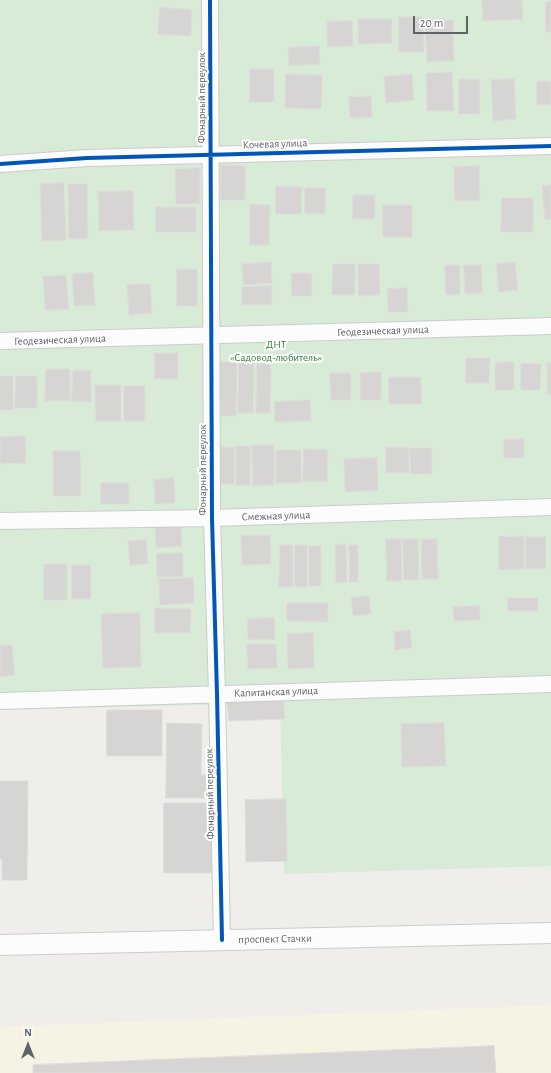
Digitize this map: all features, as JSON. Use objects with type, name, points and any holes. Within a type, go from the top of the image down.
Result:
[{"type":"street","name":"Фонарный переулок","points":[[210,0],[212,518],[222,940]]},
{"type":"street","name":"Кочевая улица","points":[[0,164],[87,158],[551,146]]},
{"type":"street","name":"Геодезическая улица","points":[[0,341],[551,326]]},
{"type":"street","name":"Смежная улица","points":[[0,521],[212,518],[551,507]]},
{"type":"street","name":"Капитанская улица","points":[[0,701],[551,684]]},
{"type":"street","name":"проспект Стачки","points":[[0,945],[551,933]]},
{"type":"shaded area","points":[[551,1005],[551,1073],[0,1073],[0,1027]]},
{"type":"green space","name":"ДНТ «Садовод-любитель»","points":[[0,0],[551,0],[551,866],[284,874],[280,703],[0,710]]},
{"type":"building","points":[[482,0],[522,0],[523,19],[483,21]]},
{"type":"building","points":[[546,2],[551,2],[551,32],[546,32]]},
{"type":"building","points":[[160,7],[192,10],[191,36],[158,34]]},
{"type":"building","points":[[399,17],[423,17],[424,52],[399,52]]},
{"type":"building","points":[[358,19],[392,19],[392,43],[359,44]]},
{"type":"building","points":[[453,20],[454,61],[427,62],[425,21]]},
{"type":"building","points":[[352,21],[353,46],[327,47],[327,22]]},
{"type":"building","points":[[319,46],[320,64],[289,66],[288,48]]},
{"type":"building","points":[[250,69],[274,69],[274,102],[250,102]]},
{"type":"building","points":[[452,72],[454,111],[427,111],[426,73]]},
{"type":"building","points":[[286,74],[322,75],[321,109],[285,108]]},
{"type":"building","points":[[412,74],[414,100],[386,103],[384,77]]},
{"type":"building","points":[[459,79],[480,79],[480,114],[459,114]]},
{"type":"building","points":[[514,79],[516,119],[493,121],[491,80]]},
{"type":"building","points":[[537,81],[551,81],[551,105],[537,105]]},
{"type":"building","points":[[371,96],[372,117],[350,118],[349,97]]},
{"type":"building","points":[[221,165],[245,166],[245,200],[221,200]]},
{"type":"building","points":[[479,166],[480,200],[455,201],[454,167]]},
{"type":"building","points":[[200,168],[200,204],[176,204],[175,169]]},
{"type":"building","points":[[64,183],[66,240],[42,241],[40,184]]},
{"type":"building","points":[[68,184],[87,184],[88,239],[69,239]]},
{"type":"building","points":[[551,185],[551,219],[545,220],[542,186]]},
{"type":"building","points":[[276,186],[302,187],[301,214],[276,214]]},
{"type":"building","points":[[305,188],[325,188],[325,214],[305,213]]},
{"type":"building","points":[[133,191],[134,230],[99,231],[98,192]]},
{"type":"building","points":[[353,195],[375,195],[375,219],[353,219]]},
{"type":"building","points":[[502,198],[533,198],[533,232],[501,232]]},
{"type":"building","points":[[250,204],[270,205],[269,245],[250,245]]},
{"type":"building","points":[[383,205],[412,205],[412,237],[383,237]]},
{"type":"building","points":[[156,207],[196,207],[196,232],[156,232]]},
{"type":"building","points":[[271,262],[272,283],[243,285],[242,264]]},
{"type":"building","points":[[515,262],[518,290],[499,292],[496,264]]},
{"type":"building","points":[[333,264],[355,264],[355,295],[332,295]]},
{"type":"building","points":[[358,264],[379,264],[380,295],[359,296]]},
{"type":"building","points":[[445,265],[460,265],[460,295],[446,295]]},
{"type":"building","points":[[464,265],[481,265],[482,293],[465,294]]},
{"type":"building","points":[[177,269],[197,269],[197,306],[177,306]]},
{"type":"building","points":[[93,273],[95,305],[74,306],[72,274]]},
{"type":"building","points":[[291,273],[312,273],[312,296],[292,296]]},
{"type":"building","points":[[66,275],[69,309],[45,310],[43,277]]},
{"type":"building","points":[[150,284],[152,313],[129,315],[127,285]]},
{"type":"building","points":[[272,286],[272,305],[242,305],[242,287]]},
{"type":"building","points":[[407,288],[408,312],[388,312],[387,289]]},
{"type":"building","points":[[155,353],[178,353],[178,379],[155,379]]},
{"type":"building","points":[[466,358],[490,358],[489,383],[466,383]]},
{"type":"building","points":[[220,362],[237,362],[236,416],[219,416]]},
{"type":"building","points":[[239,362],[254,362],[253,413],[238,413]]},
{"type":"building","points":[[514,362],[514,390],[495,390],[495,363]]},
{"type":"building","points":[[257,363],[271,363],[270,413],[256,413]]},
{"type":"building","points":[[521,363],[541,364],[540,390],[521,390]]},
{"type":"building","points":[[548,363],[551,363],[551,395],[548,395]]},
{"type":"building","points":[[46,369],[70,369],[70,401],[45,401]]},
{"type":"building","points":[[73,370],[91,371],[91,402],[72,401]]},
{"type":"building","points":[[381,372],[381,400],[360,400],[360,373]]},
{"type":"building","points":[[330,373],[351,373],[351,400],[331,400]]},
{"type":"building","points":[[0,376],[13,376],[13,410],[0,410]]},
{"type":"building","points":[[16,376],[37,376],[37,408],[15,408]]},
{"type":"building","points":[[389,377],[421,377],[421,404],[389,404]]},
{"type":"building","points":[[95,385],[121,385],[121,421],[96,421]]},
{"type":"building","points":[[124,386],[145,386],[145,421],[124,421]]},
{"type":"building","points":[[310,400],[311,421],[275,422],[274,402]]},
{"type":"building","points":[[25,436],[26,463],[0,464],[0,437]]},
{"type":"building","points":[[504,439],[524,439],[524,458],[504,458]]},
{"type":"building","points":[[252,445],[274,445],[274,485],[253,486]]},
{"type":"building","points":[[236,446],[250,446],[250,485],[236,485]]},
{"type":"building","points":[[221,447],[234,447],[234,484],[221,484]]},
{"type":"building","points":[[386,447],[409,447],[409,473],[386,473]]},
{"type":"building","points":[[410,448],[432,448],[432,474],[411,474]]},
{"type":"building","points":[[304,449],[328,450],[327,482],[303,481]]},
{"type":"building","points":[[276,450],[301,450],[301,483],[276,483]]},
{"type":"building","points":[[53,451],[80,451],[81,496],[54,496]]},
{"type":"building","points":[[377,458],[378,490],[345,492],[344,459]]},
{"type":"building","points":[[174,478],[175,503],[155,504],[154,480]]},
{"type":"building","points":[[101,483],[129,483],[129,504],[101,504]]},
{"type":"building","points":[[181,525],[182,546],[156,548],[155,526]]},
{"type":"building","points":[[270,535],[271,564],[242,565],[241,536]]},
{"type":"building","points":[[524,536],[524,569],[499,570],[499,537]]},
{"type":"building","points":[[526,537],[546,537],[546,569],[526,569]]},
{"type":"building","points":[[386,539],[401,539],[402,581],[387,581]]},
{"type":"building","points":[[403,539],[418,539],[419,580],[404,580]]},
{"type":"building","points":[[437,539],[438,579],[422,579],[421,540]]},
{"type":"building","points":[[146,540],[148,564],[130,565],[128,541]]},
{"type":"building","points":[[346,544],[347,582],[336,583],[335,545]]},
{"type":"building","points":[[280,545],[293,545],[293,587],[279,587]]},
{"type":"building","points":[[295,545],[307,545],[307,587],[295,587]]},
{"type":"building","points":[[349,545],[358,545],[358,582],[350,582]]},
{"type":"building","points":[[309,546],[321,546],[321,586],[309,586]]},
{"type":"building","points":[[157,553],[183,553],[183,577],[157,577]]},
{"type":"building","points":[[44,564],[67,564],[67,600],[44,600]]},
{"type":"building","points":[[72,565],[91,565],[91,599],[72,599]]},
{"type":"building","points":[[193,578],[194,603],[160,605],[159,579]]},
{"type":"building","points":[[369,596],[371,614],[353,616],[351,598]]},
{"type":"building","points":[[508,598],[538,598],[538,611],[508,611]]},
{"type":"building","points":[[287,603],[328,603],[328,622],[287,621]]},
{"type":"building","points":[[480,606],[480,620],[454,621],[453,607]]},
{"type":"building","points":[[155,608],[191,609],[190,633],[155,633]]},
{"type":"building","points":[[140,613],[141,667],[103,668],[101,614]]},
{"type":"building","points":[[274,618],[275,639],[248,640],[247,619]]},
{"type":"building","points":[[410,630],[412,648],[395,650],[394,632]]},
{"type":"building","points":[[313,633],[314,668],[288,669],[287,634]]},
{"type":"building","points":[[247,644],[276,644],[277,668],[248,669]]},
{"type":"building","points":[[12,645],[15,675],[0,677],[0,646]]},
{"type":"building","points":[[283,698],[285,719],[229,721],[227,700]]},
{"type":"building","points":[[107,710],[162,710],[162,756],[107,756]]},
{"type":"building","points":[[167,723],[202,724],[201,775],[213,775],[213,798],[166,798]]},
{"type":"building","points":[[444,723],[446,766],[402,767],[401,724]]},
{"type":"building","points":[[0,781],[28,781],[27,880],[2,880],[2,859],[0,859]]},
{"type":"building","points":[[286,799],[287,861],[246,862],[245,800]]},
{"type":"building","points":[[164,803],[213,803],[213,873],[164,873]]},
{"type":"building","points":[[494,1046],[496,1073],[33,1073],[33,1065]]},
{"type":"cycle path","points":[[210,0],[212,518],[222,940]]},
{"type":"cycle path","points":[[0,164],[87,158],[551,146]]}]
